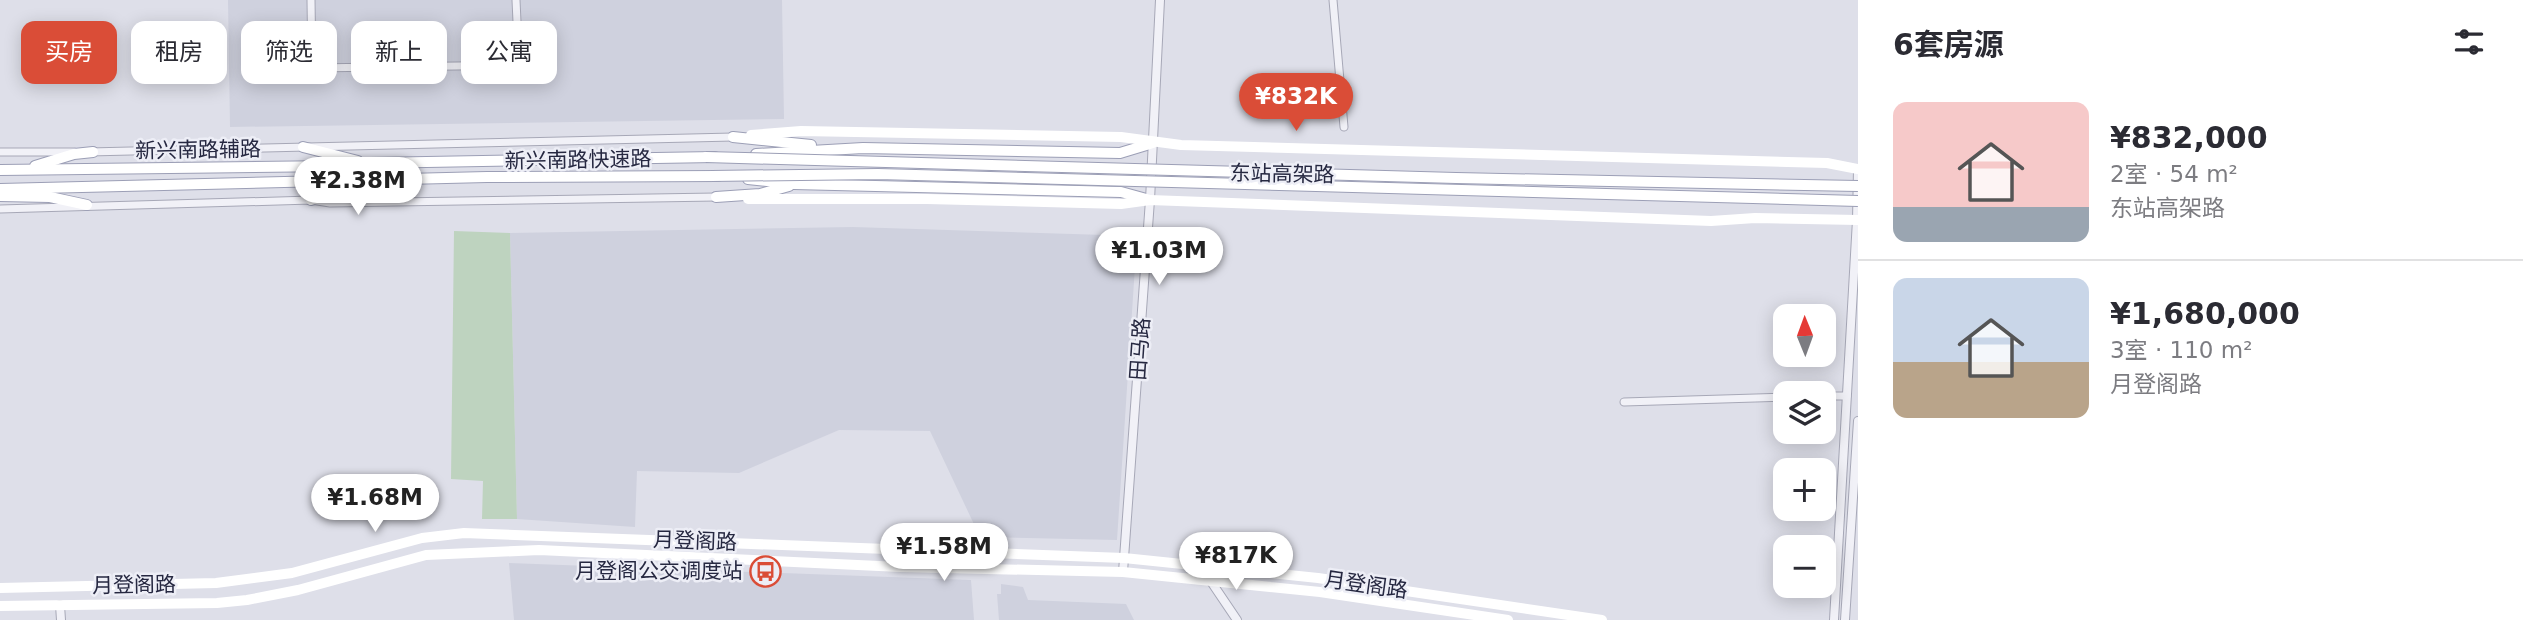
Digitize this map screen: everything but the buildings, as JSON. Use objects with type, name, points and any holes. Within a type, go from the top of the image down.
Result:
[{"type":"main road","points":[[733,137],[814,131],[1121,137],[1153,143],[1827,163],[1858,169]]},
{"type":"main road","points":[[733,137],[777,143],[863,148]]},
{"type":"main road","name":"新兴南路快速路","points":[[0,170],[706,158],[863,148],[1120,153],[1153,143]]},
{"type":"main road","points":[[303,147],[371,163]]},
{"type":"main road","points":[[23,170],[59,158],[93,152]]},
{"type":"main road","name":"东站高架路","points":[[706,158],[1858,186]]},
{"type":"main road","name":"东站高架路","points":[[712,176],[878,174],[1858,201]]},
{"type":"main road","name":"新兴南路快速路","points":[[0,192],[374,180],[712,176],[794,184],[1121,192],[1150,200]]},
{"type":"main road","points":[[311,200],[374,180]]},
{"type":"main road","points":[[716,197],[760,194],[794,184]]},
{"type":"main road","points":[[0,192],[50,197],[87,205]]},
{"type":"main road","points":[[716,197],[1121,204],[1150,200],[1697,221],[1755,218],[1858,220]]},
{"type":"main road","name":"月登阁路","points":[[0,588],[245,581],[292,573],[422,538],[464,533],[1124,558],[1318,578],[1602,620]]},
{"type":"main road","name":"月登阁路","points":[[0,606],[217,603],[247,600],[298,590],[409,559],[449,553],[539,551],[888,566],[1123,572],[1320,593],[1508,620]]},
{"type":"street","points":[[311,0],[312,68],[519,65],[516,0]]},
{"type":"street","name":"田马路","points":[[1123,572],[1150,200],[1160,0]]},
{"type":"street","points":[[1333,0],[1344,127]]},
{"type":"street","name":"新兴南路辅路","points":[[0,152],[733,137]]},
{"type":"street","points":[[1834,620],[1858,220],[1858,169]]},
{"type":"street","points":[[0,209],[311,200],[330,204],[716,197]]},
{"type":"street","points":[[1836,396],[1847,396]]},
{"type":"street","points":[[1624,402],[1773,397]]},
{"type":"street","points":[[1845,620],[1858,421]]},
{"type":"street","points":[[1210,580],[1237,620]]},
{"type":"street","points":[[60,605],[61,620]]},
{"type":"shaded area","points":[[228,0],[782,0],[784,119],[230,127]]},
{"type":"shaded area","points":[[853,227],[1137,236],[1117,540],[980,537],[930,431],[839,430],[739,473],[637,471],[635,527],[517,519],[510,233]]},
{"type":"shaded area","points":[[509,563],[971,580],[974,620],[514,620]]},
{"type":"shaded area","points":[[1001,584],[1023,587],[1028,600],[1126,604],[1134,620],[999,620],[997,594],[1001,594]]},
{"type":"green space","points":[[454,231],[510,233],[517,519],[482,519],[483,481],[451,479]]},
{"type":"place","name":"月登阁公交调度站","points":[[766,571]]}]
